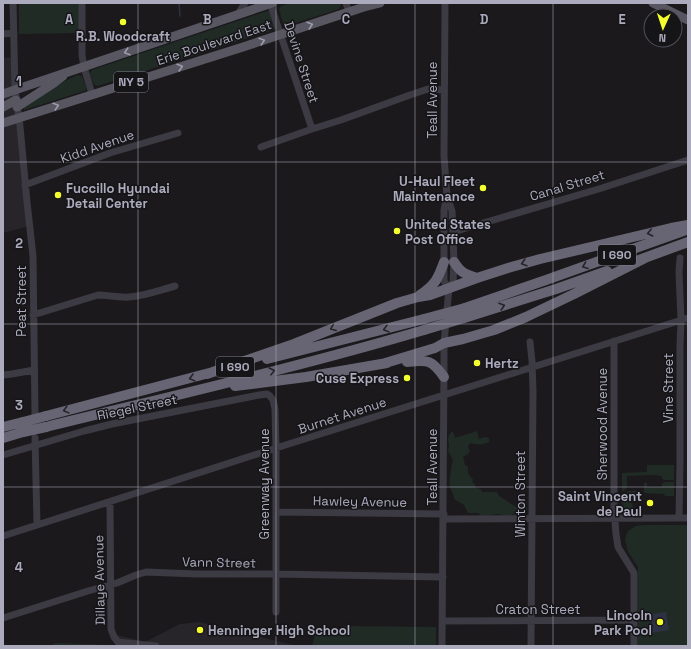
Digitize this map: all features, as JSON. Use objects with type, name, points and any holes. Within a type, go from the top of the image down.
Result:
[{"type":"highway","points":[[207,374],[272,352],[397,303],[430,295],[477,278],[540,259],[688,225]]},
{"type":"highway","name":"I 690","points":[[3,438],[365,347],[424,330],[546,280],[688,229]]},
{"type":"highway","name":"I 690","points":[[3,427],[424,319],[465,313],[556,289],[688,242]]},
{"type":"highway","points":[[382,364],[435,348],[444,343],[482,334],[507,325],[574,294],[645,258]]},
{"type":"highway","points":[[418,297],[429,289],[440,272],[449,262],[464,273],[477,278]]},
{"type":"highway","points":[[193,391],[306,377],[382,364],[423,360],[433,364],[444,377]]},
{"type":"main road","name":"Erie Boulevard East","points":[[3,94],[271,3]]},
{"type":"main road","name":"Erie Boulevard East","points":[[3,123],[280,35],[367,5],[380,3]]},
{"type":"main road","points":[[653,3],[688,20]]},
{"type":"main road","points":[[3,107],[17,104],[54,84],[67,72]]},
{"type":"street","name":"Peat Street","points":[[13,3],[15,90],[33,256],[34,414]]},
{"type":"street","points":[[82,3],[82,55],[92,94]]},
{"type":"street","points":[[238,14],[245,3]]},
{"type":"street","name":"Devine Street","points":[[271,3],[280,35],[312,129]]},
{"type":"street","points":[[346,3],[349,12]]},
{"type":"street","name":"Teall Avenue","points":[[445,3],[444,156],[447,196],[452,211],[453,232],[449,262]]},
{"type":"street","points":[[3,34],[14,34]]},
{"type":"street","points":[[261,147],[428,89],[444,90]]},
{"type":"street","name":"Kidd Avenue","points":[[25,185],[110,153],[178,133]]},
{"type":"street","name":"Canal Street","points":[[453,232],[602,188],[688,160]]},
{"type":"street","name":"Teall Avenue","points":[[442,646],[444,343],[449,288],[453,282],[449,262],[444,210],[447,196]]},
{"type":"street","name":"Vine Street","points":[[679,518],[680,346],[685,319],[680,258]]},
{"type":"street","points":[[33,315],[98,295],[128,297],[141,296],[175,286]]},
{"type":"street","name":"Burnet Avenue","points":[[3,536],[685,319]]},
{"type":"street","name":"Sherwood Avenue","points":[[614,341],[616,534],[618,547],[634,573],[634,646]]},
{"type":"street","name":"Winton Street","points":[[530,342],[533,390],[531,646]]},
{"type":"street","points":[[3,375],[34,370]]},
{"type":"street","name":"Riegel Street","points":[[3,455],[35,442],[112,424],[259,395],[267,394],[274,403]]},
{"type":"street","name":"Greenway Avenue","points":[[274,403],[276,448],[276,612]]},
{"type":"street","points":[[35,442],[37,525]]},
{"type":"street","name":"Dillaye Avenue","points":[[110,502],[112,629],[118,642],[156,646]]},
{"type":"street","name":"Hawley Avenue","points":[[276,512],[531,519],[688,518]]},
{"type":"street","name":"Vann Street","points":[[3,618],[111,585],[146,572],[443,577]]},
{"type":"street","name":"Craton Street","points":[[442,621],[532,622],[634,620]]},
{"type":"shaded area","points":[[19,3],[81,3],[79,33],[19,34]]},
{"type":"shaded area","points":[[290,3],[341,3],[341,5],[339,9],[286,26],[283,24],[279,9],[281,6]]},
{"type":"shaded area","points":[[267,11],[270,12],[275,28],[273,30],[98,86],[94,85],[90,74],[92,70]]},
{"type":"shaded area","points":[[14,57],[30,226],[3,233],[3,58]]},
{"type":"shaded area","points":[[78,75],[82,76],[86,90],[24,110],[24,106],[65,81]]},
{"type":"shaded area","points":[[453,431],[455,438],[477,431],[479,439],[485,437],[489,438],[489,442],[485,444],[470,443],[468,447],[470,451],[463,457],[465,465],[468,467],[469,474],[473,479],[472,482],[475,484],[475,487],[483,492],[497,492],[499,496],[516,507],[520,502],[525,503],[527,510],[523,515],[516,516],[513,514],[509,516],[497,514],[482,516],[478,513],[468,513],[464,505],[454,499],[450,487],[450,474],[453,460],[448,451],[449,435]]},
{"type":"shaded area","points":[[647,465],[674,465],[674,480],[662,479],[662,476],[654,475],[627,476],[627,487],[622,491],[622,473],[647,472]]},
{"type":"shaded area","points":[[674,482],[674,496],[644,493],[644,483],[647,483],[647,487],[662,487],[662,483]]},
{"type":"shaded area","points":[[629,491],[638,491],[633,495],[633,509],[631,512],[622,512],[622,497]]},
{"type":"shaded area","points":[[688,525],[688,646],[638,646],[638,567],[628,552],[625,539],[628,531],[636,526]]},
{"type":"shaded area","name":"Henninger High School","points":[[199,622],[297,646],[115,646],[117,635],[145,642],[180,624]]},
{"type":"shaded area","points":[[346,626],[436,627],[436,646],[312,646],[316,631],[335,631]]},
{"type":"shaded area","points":[[57,643],[109,645],[109,646],[48,646]]},
{"type":"water","name":"Lincoln Park Pool","points":[[666,612],[669,630],[652,633],[652,614]]},
{"type":"waterway","points":[[179,3],[180,16]]},
{"type":"place","name":"R.B. Woodcraft","points":[[123,22]]},
{"type":"place","name":"U-Haul Fleet Maintenance","points":[[483,188]]},
{"type":"place","name":"Fuccillo Hyundai Detail Center","points":[[58,195]]},
{"type":"place","name":"United States Post Office","points":[[397,231]]},
{"type":"place","name":"Hertz","points":[[477,363]]},
{"type":"place","name":"Cuse Express","points":[[407,378]]},
{"type":"place","name":"Saint Vincent de Paul","points":[[650,503]]},
{"type":"place","name":"Lincoln Park Pool","points":[[660,622]]},
{"type":"place","name":"Henninger High School","points":[[200,630]]}]
